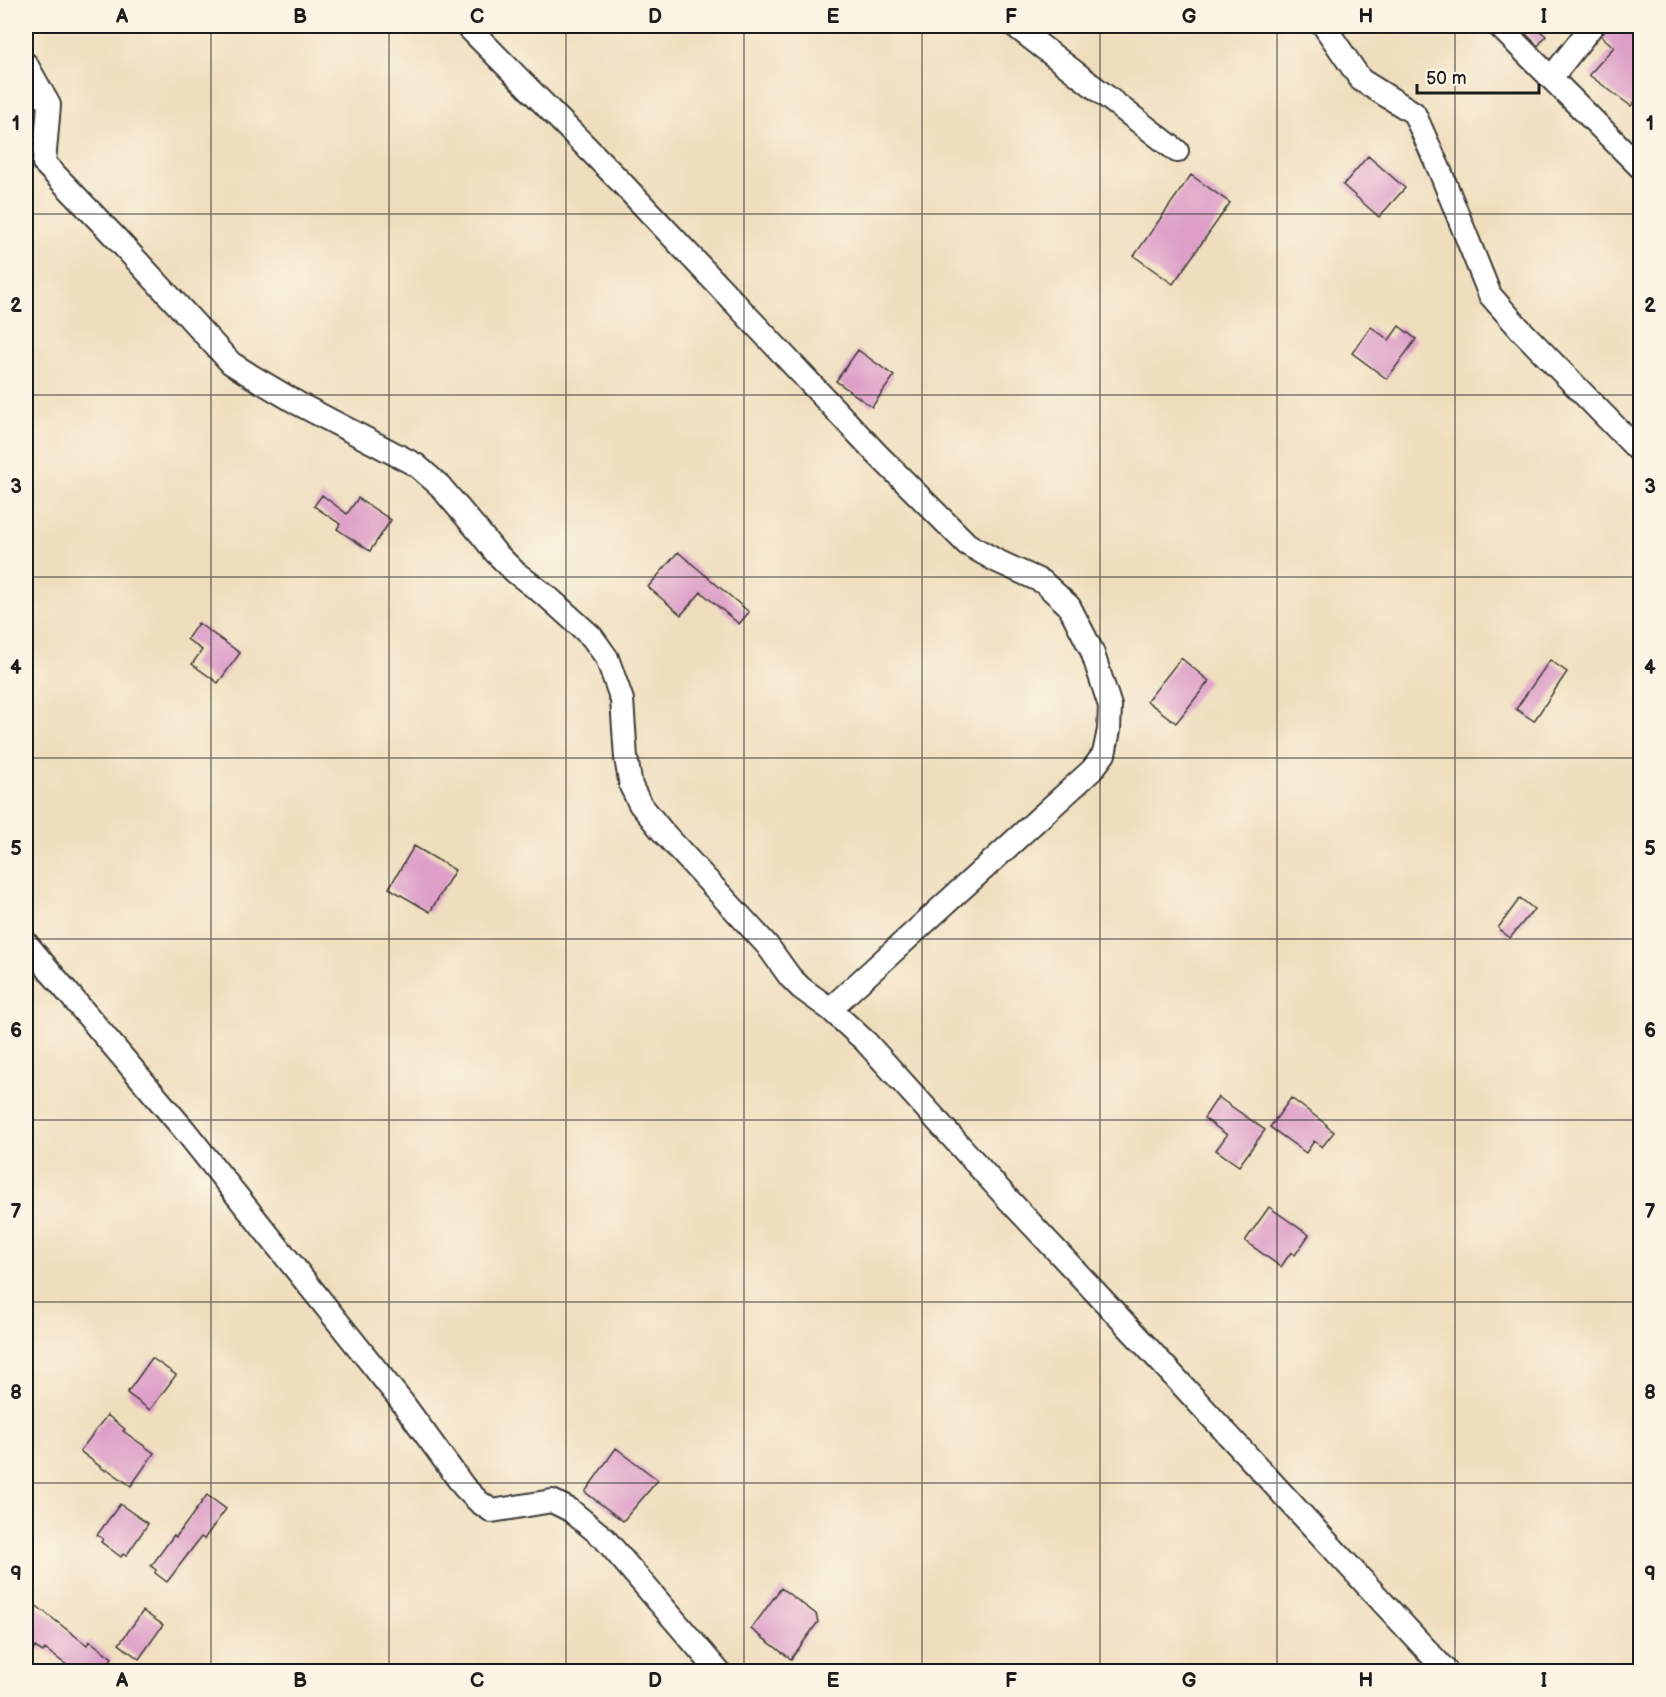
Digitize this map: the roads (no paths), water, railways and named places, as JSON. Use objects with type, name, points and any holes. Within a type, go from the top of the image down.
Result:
[{"type":"street","points":[[467,26],[620,181],[877,454],[967,544],[1043,582],[1069,606],[1092,651],[1110,706],[1109,730],[1104,754],[1092,770],[830,1009]]},
{"type":"street","points":[[1015,26],[1177,151]]},
{"type":"street","points":[[1324,26],[1361,80],[1414,113],[1490,295],[1520,329],[1641,452]]},
{"type":"street","points":[[1499,26],[1551,78],[1637,157]]},
{"type":"street","points":[[1551,78],[1592,26]]},
{"type":"street","points":[[26,64],[49,105],[44,163],[231,363],[290,398],[416,465],[439,485],[495,552],[515,572],[550,599],[592,637],[607,658],[622,700],[631,786],[640,804],[662,831],[767,945],[790,977],[866,1042],[1008,1200],[1447,1671]]},
{"type":"street","points":[[26,943],[186,1132],[402,1402],[464,1487],[479,1502],[492,1510],[552,1501],[570,1510],[604,1538],[719,1671]]}]
